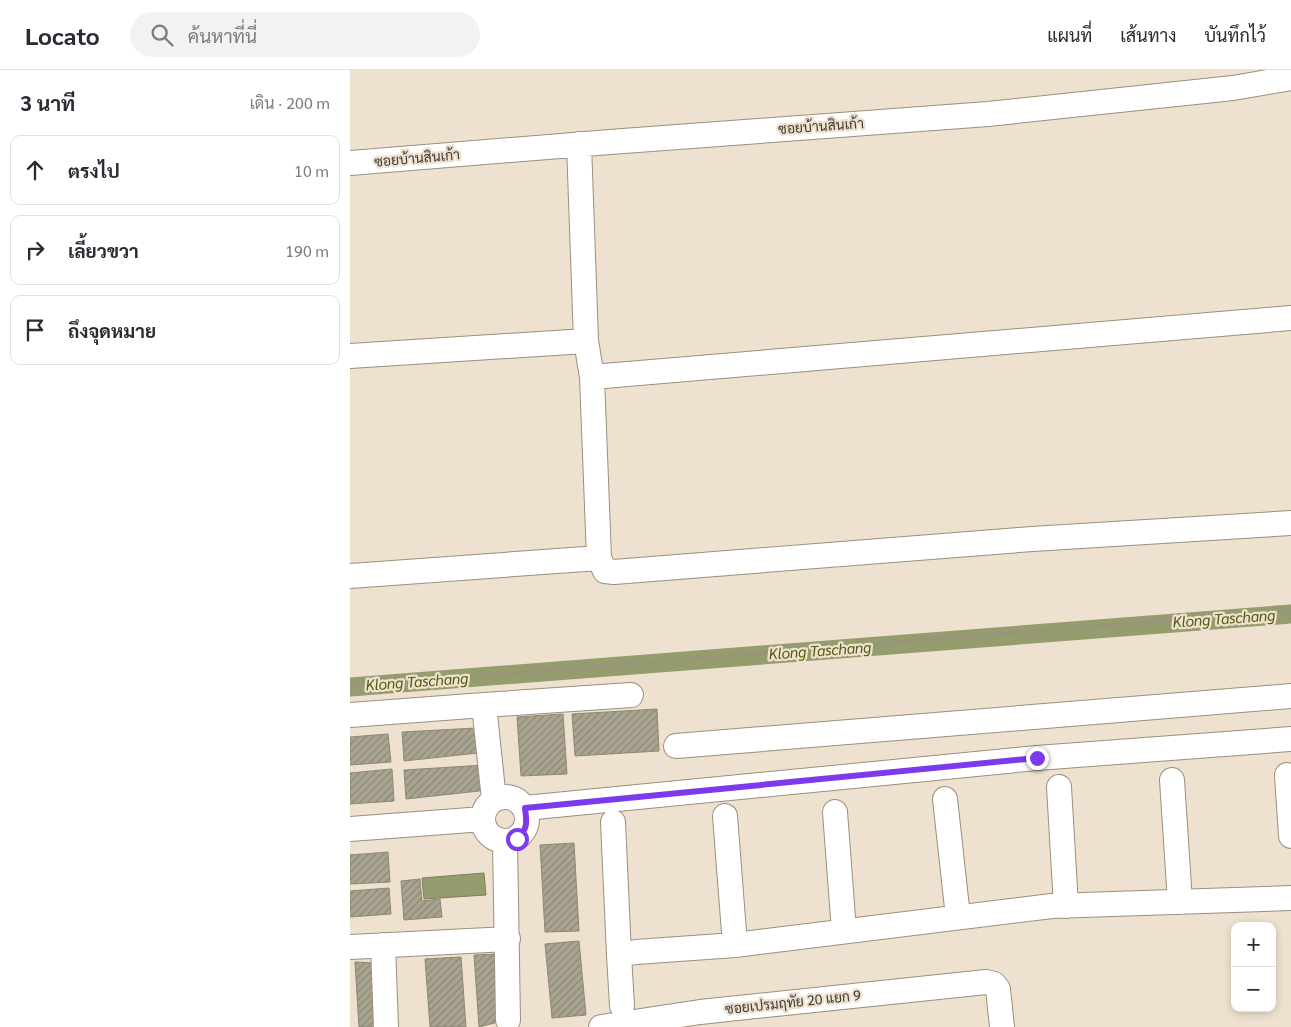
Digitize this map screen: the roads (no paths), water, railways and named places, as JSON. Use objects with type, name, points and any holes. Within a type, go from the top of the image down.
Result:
[{"type":"street","name":"ซอยบ้านสินเก้า","points":[[350,163],[988,114],[1233,88],[1291,78]]},
{"type":"street","points":[[579,144],[586,341],[592,377],[599,558],[605,571],[614,572],[1032,539],[1291,523]]},
{"type":"street","points":[[592,377],[1291,318]]},
{"type":"street","points":[[350,356],[586,341]]},
{"type":"street","points":[[350,576],[599,558]]},
{"type":"street","points":[[350,716],[484,704],[631,696]]},
{"type":"street","points":[[676,746],[1291,696]]},
{"type":"street","points":[[350,829],[488,810],[510,798],[518,801],[525,808],[527,820],[525,831],[517,839],[505,842],[494,839],[486,831],[488,810],[484,704]]},
{"type":"street","points":[[525,808],[1027,759],[1291,739]]},
{"type":"street","points":[[1287,774],[1291,836]]},
{"type":"street","points":[[1172,780],[1180,902]]},
{"type":"street","points":[[1059,787],[1066,906]]},
{"type":"street","points":[[945,799],[958,917]]},
{"type":"street","points":[[835,812],[844,931]]},
{"type":"street","points":[[725,816],[735,945]]},
{"type":"street","points":[[613,822],[622,1006]]},
{"type":"street","points":[[505,842],[508,1020]]},
{"type":"street","points":[[619,955],[636,952],[735,945],[958,917],[1066,906],[1291,898]]},
{"type":"street","points":[[350,947],[508,939]]},
{"type":"street","points":[[383,945],[386,1027]]},
{"type":"street","name":"ซอยเปรมฤทัย 20 แยก 9","points":[[601,1027],[700,1012],[986,982],[994,984],[998,989],[1002,1027]]},
{"type":"waterway","name":"Klong Taschang","points":[[350,687],[1291,614]]}]
